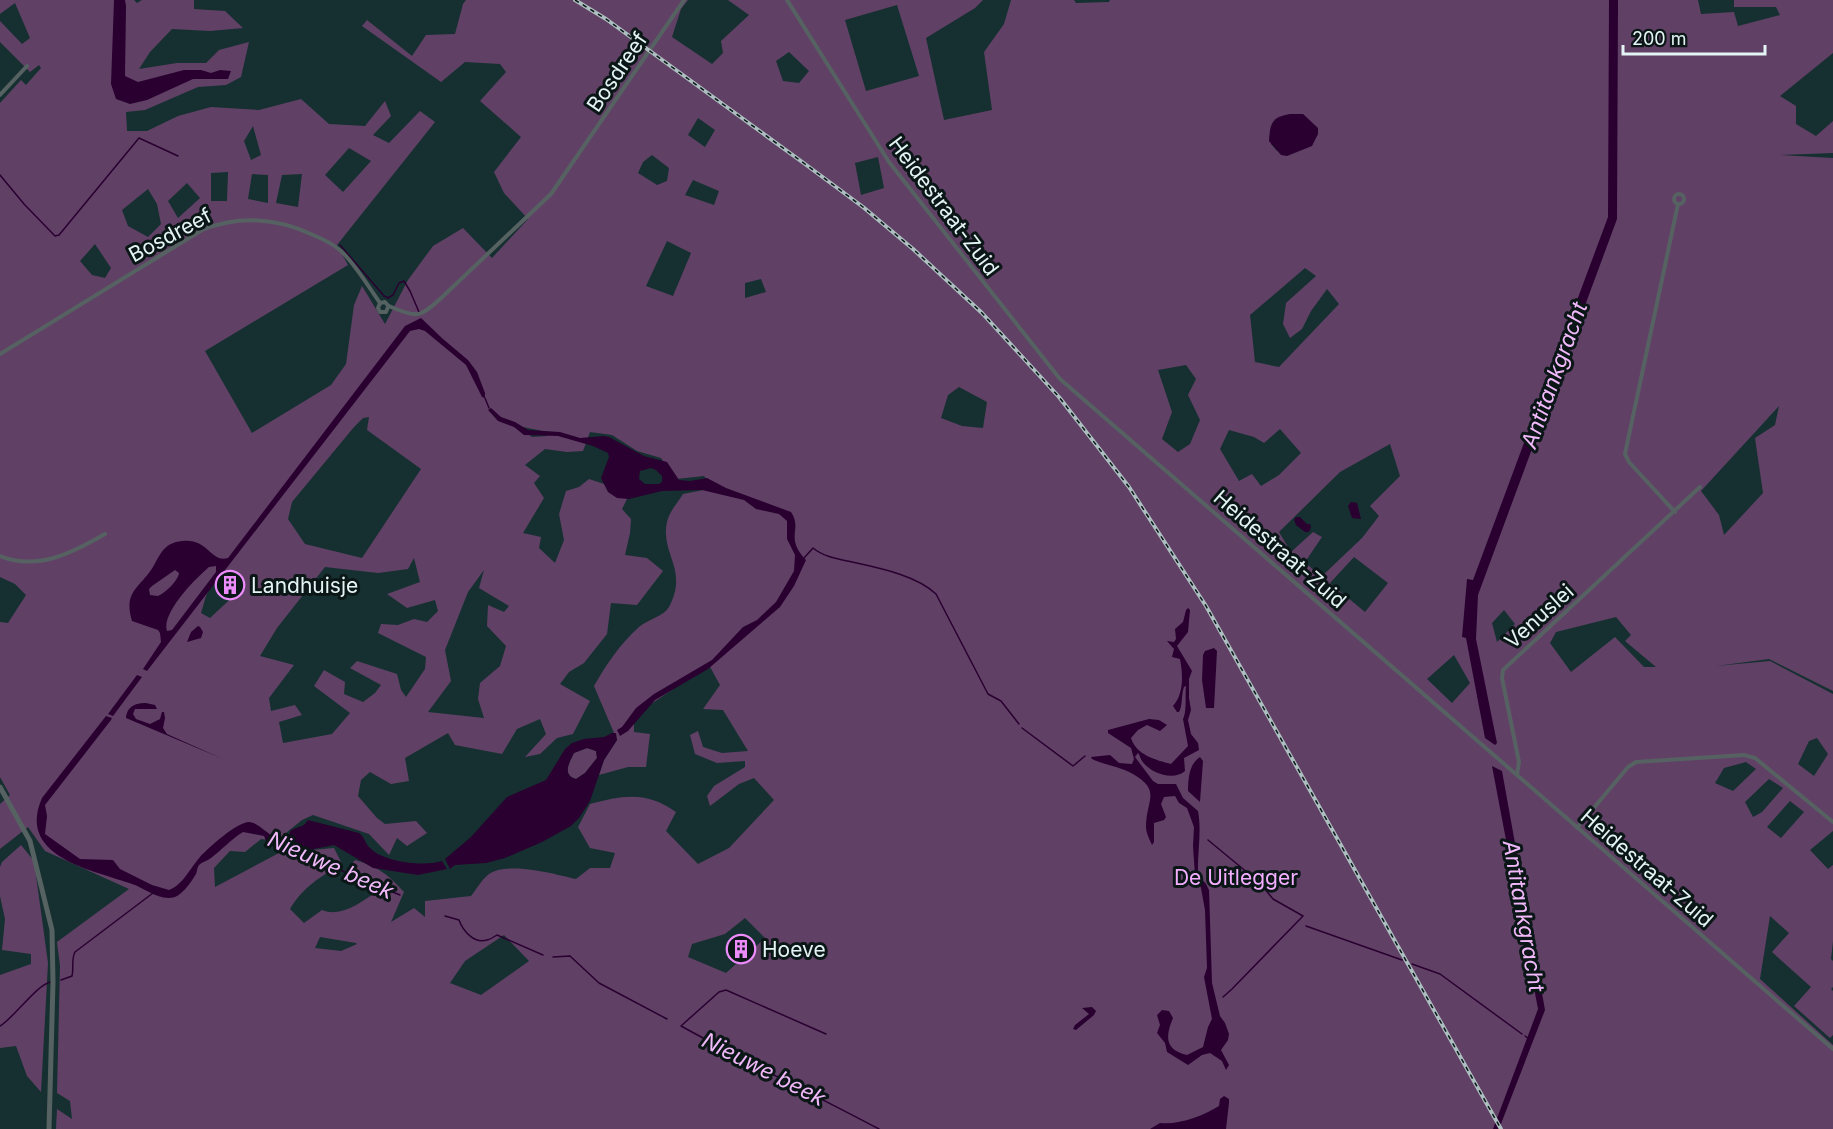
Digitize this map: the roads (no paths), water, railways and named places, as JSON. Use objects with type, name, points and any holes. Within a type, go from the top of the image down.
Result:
[{"type":"street","name":"Bosdreef","points":[[380,303],[385,302],[388,308],[413,316],[431,307],[544,202],[575,161],[684,0]]},
{"type":"street","name":"Heidestraat-Zuid","points":[[787,0],[889,162],[1060,379],[1833,1049]]},
{"type":"street","points":[[0,95],[27,66]]},
{"type":"street","points":[[1675,512],[1629,462],[1625,454],[1678,204]]},
{"type":"street","name":"Bosdreef","points":[[0,354],[192,236],[220,223],[234,221],[271,220],[306,231],[328,242],[347,257],[380,303]]},
{"type":"street","name":"Bosdreef","points":[[380,303],[378,308],[380,312],[384,313],[388,308]]},
{"type":"street","name":"Venuslei","points":[[1517,775],[1518,757],[1502,678],[1503,670],[1700,487]]},
{"type":"street","points":[[0,556],[21,561],[57,558],[75,552],[105,534]]},
{"type":"street","points":[[1577,828],[1628,767],[1636,762],[1744,755],[1755,758],[1833,822]]},
{"type":"street","points":[[0,787],[30,841],[52,930],[49,1129]]},
{"type":"street","points":[[1828,1045],[1833,1038]]},
{"type":"water","points":[[114,0],[125,0],[126,6],[125,76],[138,82],[184,70],[201,70],[211,73],[220,70],[231,71],[228,79],[193,79],[147,100],[130,104],[116,99],[111,84]]},
{"type":"water","name":"Antitankgracht","points":[[1609,0],[1618,0],[1617,219],[1478,595],[1476,639],[1497,743],[1495,745],[1485,738],[1466,638],[1462,637],[1467,579],[1473,580],[1608,217]]},
{"type":"water","points":[[1303,114],[1318,128],[1318,134],[1312,146],[1287,156],[1281,155],[1269,141],[1273,122],[1279,117]]},
{"type":"water","points":[[421,318],[468,360],[477,372],[485,398],[482,397],[466,365],[425,331],[419,329],[410,331],[147,671],[143,669],[161,642],[160,633],[158,630],[132,621],[131,596],[161,553],[167,546],[176,542],[191,541],[204,546],[217,557],[228,558],[405,326]],"holes":[[[216,566],[216,572],[172,630],[167,631],[169,615],[181,596],[209,567]],[[175,570],[179,573],[171,586],[158,596],[150,595],[149,589]]]},
{"type":"water","points":[[491,408],[501,417],[528,430],[560,432],[580,438],[609,437],[644,456],[667,462],[679,480],[707,478],[726,488],[791,512],[795,524],[796,545],[806,560],[794,586],[780,607],[708,669],[655,700],[628,731],[620,736],[617,730],[622,727],[636,708],[654,694],[712,660],[743,627],[757,620],[776,602],[794,571],[795,555],[787,539],[787,521],[779,514],[756,509],[744,500],[702,490],[662,491],[629,499],[617,498],[608,492],[601,478],[609,457],[608,453],[558,436],[524,435],[514,427],[498,421],[488,410]],"holes":[[[651,468],[662,476],[662,482],[659,484],[645,484],[639,479],[640,471]]]},
{"type":"water","points":[[1351,502],[1357,503],[1361,519],[1352,518],[1348,506]]},
{"type":"water","points":[[1296,517],[1310,524],[1309,532],[1305,532],[1296,525],[1294,520]]},
{"type":"water","points":[[1188,608],[1190,610],[1188,632],[1177,646],[1192,671],[1189,679],[1191,710],[1188,720],[1191,734],[1198,743],[1199,750],[1184,758],[1185,771],[1169,776],[1157,773],[1146,766],[1138,753],[1135,757],[1153,781],[1158,784],[1176,784],[1183,798],[1198,811],[1200,827],[1198,875],[1209,890],[1212,983],[1220,1016],[1229,1034],[1221,1050],[1229,1065],[1226,1070],[1222,1061],[1210,1053],[1202,1055],[1188,1065],[1167,1052],[1165,1043],[1157,1033],[1160,1025],[1157,1015],[1162,1010],[1169,1011],[1173,1018],[1168,1037],[1169,1042],[1174,1050],[1187,1055],[1203,1047],[1212,1019],[1204,977],[1207,968],[1205,910],[1201,888],[1195,875],[1194,827],[1187,808],[1179,803],[1175,796],[1164,797],[1161,804],[1166,817],[1154,823],[1152,845],[1146,829],[1150,797],[1147,786],[1142,780],[1128,772],[1091,757],[1110,755],[1119,763],[1132,764],[1134,759],[1131,748],[1108,733],[1108,730],[1149,719],[1159,720],[1167,725],[1160,731],[1147,725],[1138,730],[1131,738],[1142,753],[1171,764],[1188,746],[1183,719],[1186,686],[1183,690],[1179,712],[1177,712],[1173,706],[1181,690],[1181,665],[1180,659],[1172,657],[1174,649],[1167,641],[1174,642],[1176,639],[1175,629],[1183,622]]},
{"type":"water","points":[[198,626],[203,632],[201,638],[187,642],[191,632]]},
{"type":"water","points":[[1214,648],[1217,651],[1214,708],[1206,708],[1202,680],[1203,655],[1205,651]]},
{"type":"water","points":[[137,675],[142,677],[113,716],[108,714]]},
{"type":"water","points":[[146,703],[155,705],[157,709],[135,709],[133,714],[136,719],[150,724],[160,719],[164,712],[163,728],[167,734],[223,759],[126,718],[133,706]]},
{"type":"water","points":[[106,716],[112,718],[111,720],[45,805],[47,816],[45,834],[80,859],[113,860],[120,869],[152,885],[169,890],[182,880],[209,848],[237,826],[253,823],[281,841],[288,837],[291,830],[304,825],[308,820],[359,833],[370,848],[384,857],[415,863],[442,861],[447,869],[418,875],[373,868],[334,845],[284,855],[266,841],[264,836],[243,832],[199,865],[190,884],[175,897],[164,898],[132,884],[79,866],[62,858],[49,847],[39,834],[37,818],[42,798]]},
{"type":"water","points":[[616,733],[617,740],[604,760],[590,801],[571,826],[505,858],[486,863],[455,865],[450,869],[445,859],[471,837],[507,797],[546,780],[565,749],[572,743]],"holes":[[[587,748],[596,751],[597,758],[585,773],[576,779],[569,775],[568,768],[574,753]]]},
{"type":"water","points":[[1200,757],[1203,761],[1200,802],[1188,791],[1191,768]]},
{"type":"water","name":"Antitankgracht","points":[[1492,766],[1502,771],[1545,1010],[1499,1129],[1493,1129],[1538,1009]]},
{"type":"water","points":[[1092,1007],[1096,1011],[1094,1015],[1076,1030],[1073,1029],[1089,1014],[1082,1008]]},
{"type":"water","points":[[1224,1096],[1229,1099],[1226,1129],[1150,1129],[1160,1123],[1183,1121],[1206,1113],[1219,1106],[1220,1099]]},
{"type":"waterway","points":[[0,175],[55,236],[59,235],[139,138],[178,156]]},
{"type":"waterway","points":[[340,245],[384,296],[388,298],[393,295],[399,283],[404,281],[419,312]]},
{"type":"waterway","points":[[485,398],[489,408]]},
{"type":"waterway","points":[[804,558],[813,548],[831,557],[897,573],[928,587],[936,594],[988,694],[1001,701],[1019,724]]},
{"type":"waterway","points":[[1022,728],[1073,766],[1085,756]]},
{"type":"waterway","points":[[1208,840],[1260,883],[1273,899],[1303,916],[1223,997]]},
{"type":"waterway","name":"Nieuwe beek","points":[[298,850],[299,853],[400,895]]},
{"type":"waterway","name":"Nieuwe beek","points":[[61,980],[72,976],[75,952],[153,893]]},
{"type":"waterway","name":"Nieuwe beek","points":[[445,916],[459,920],[466,932],[478,940],[491,939],[497,935],[543,955]]},
{"type":"waterway","points":[[1306,926],[1402,960]]},
{"type":"waterway","name":"Nieuwe beek","points":[[553,957],[570,956],[599,983],[667,1019]]},
{"type":"waterway","points":[[1412,964],[1440,974],[1522,1034]]},
{"type":"waterway","name":"Nieuwe beek","points":[[0,1026],[32,995],[51,982]]},
{"type":"waterway","name":"Nieuwe beek","points":[[826,1034],[726,990],[719,992],[681,1026],[879,1129]]},
{"type":"waterway","name":"Antitankgracht","points":[[1525,1036],[1529,1039]]},
{"type":"railway","points":[[575,0],[606,19],[863,207],[913,249],[982,313],[1059,397],[1129,487],[1206,606],[1501,1129]]},
{"type":"place","name":"Landhuisje","points":[[230,585]]},
{"type":"place","name":"Hoeve","points":[[741,949]]},
{"type":"park label","name":"De Uitlegger","points":[[1236,877]]}]
